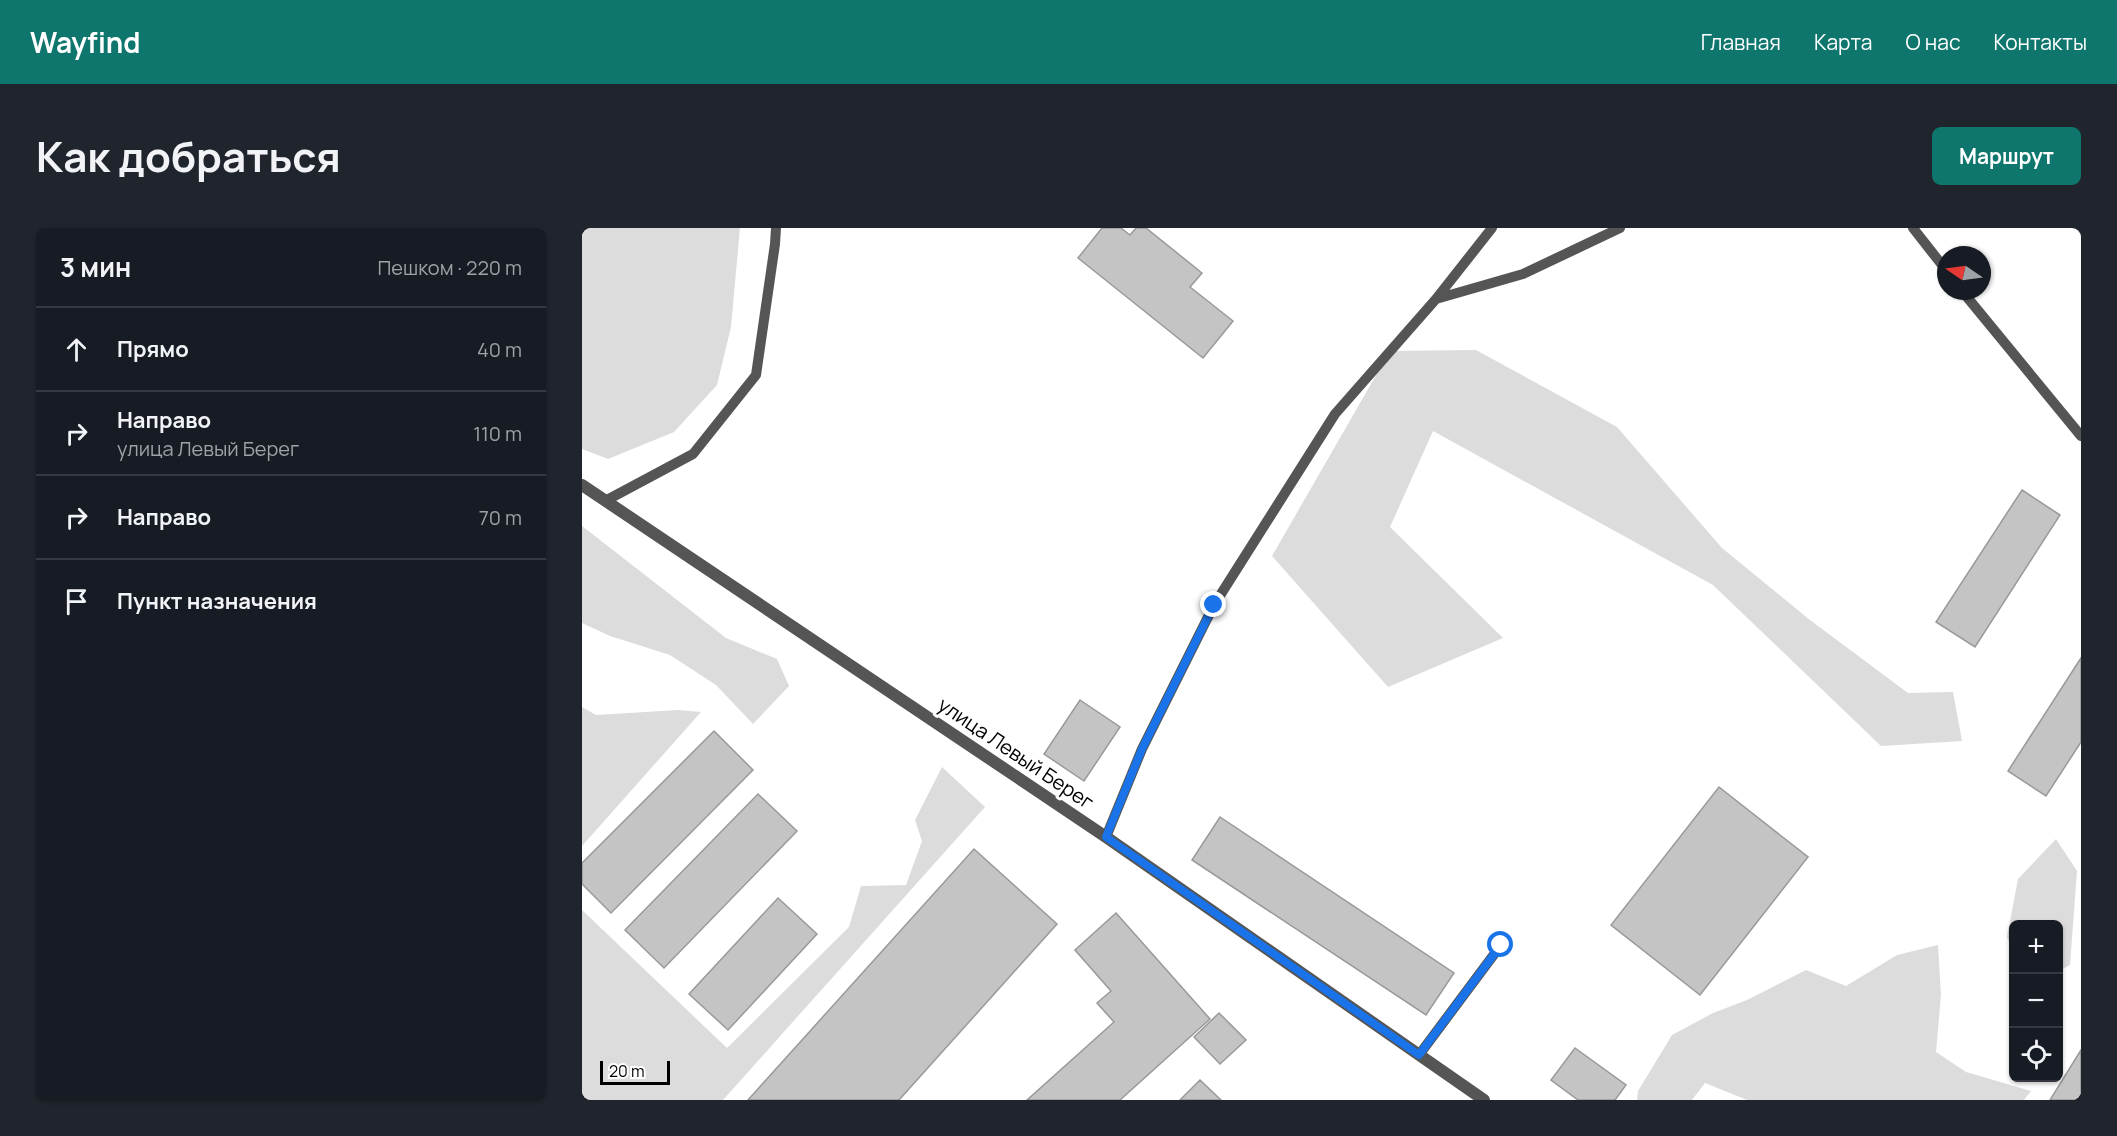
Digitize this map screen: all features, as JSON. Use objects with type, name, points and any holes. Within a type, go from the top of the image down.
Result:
[{"type":"street","name":"улица Левый Берег","points":[[582,485],[1106,837],[1484,1100]]},
{"type":"lane","points":[[605,501],[693,454],[756,375],[776,244],[776,228]]},
{"type":"lane","points":[[1106,837],[1142,749],[1214,605],[1335,414],[1436,299],[1492,228]]},
{"type":"lane","points":[[1436,299],[1523,274],[1620,228]]},
{"type":"lane","points":[[1913,228],[1937,259]]},
{"type":"lane","points":[[1969,300],[2081,436]]},
{"type":"lane","points":[[1419,1055],[1501,945]]},
{"type":"shaded area","points":[[582,228],[740,228],[731,327],[717,385],[674,432],[608,459],[582,449]]},
{"type":"shaded area","points":[[1476,350],[1617,427],[1722,548],[1810,620],[1908,693],[1953,692],[1962,741],[1881,746],[1713,585],[1433,431],[1390,527],[1503,638],[1388,687],[1272,556],[1390,351]]},
{"type":"shaded area","points":[[582,526],[726,638],[777,659],[789,686],[753,724],[716,685],[670,655],[610,636],[582,623]]},
{"type":"shaded area","points":[[582,707],[596,715],[678,710],[701,712],[582,846]]},
{"type":"shaded area","points":[[942,767],[985,807],[723,1100],[582,1100],[582,910],[727,1048],[849,927],[861,886],[906,885],[922,841],[915,820]]},
{"type":"shaded area","points":[[2056,839],[2077,871],[2070,965],[2063,969],[2063,920],[2010,920],[2018,879]]},
{"type":"shaded area","points":[[1938,945],[1941,995],[1936,1052],[1966,1072],[2031,1091],[2024,1100],[1747,1100],[1705,1083],[1692,1100],[1637,1100],[1638,1091],[1672,1035],[1713,1013],[1747,1000],[1806,970],[1846,986],[1897,955]]},
{"type":"building","points":[[1102,228],[1121,228],[1130,235],[1136,228],[1146,228],[1202,273],[1190,287],[1233,321],[1203,358],[1078,258]]},
{"type":"building","points":[[2022,490],[2060,515],[1975,647],[1936,622]]},
{"type":"building","points":[[2081,658],[2081,742],[2046,796],[2008,771]]},
{"type":"building","points":[[1080,700],[1120,727],[1084,781],[1044,754]]},
{"type":"building","points":[[714,731],[753,770],[611,913],[582,884],[582,863]]},
{"type":"building","points":[[1719,787],[1808,857],[1700,995],[1611,925]]},
{"type":"building","points":[[758,794],[797,831],[664,968],[625,930]]},
{"type":"building","points":[[1220,817],[1454,973],[1426,1015],[1192,860]]},
{"type":"building","points":[[974,849],[1057,924],[899,1100],[748,1100]]},
{"type":"building","points":[[778,898],[817,934],[728,1030],[689,994]]},
{"type":"building","points":[[1116,913],[1210,1019],[1120,1100],[1027,1100],[1114,1022],[1097,1003],[1111,991],[1075,950]]},
{"type":"building","points":[[1219,1013],[1246,1040],[1220,1064],[1194,1037]]},
{"type":"building","points":[[1575,1048],[1626,1085],[1615,1100],[1578,1100],[1551,1080]]},
{"type":"building","points":[[2081,1050],[2081,1100],[2050,1100]]},
{"type":"building","points":[[1200,1080],[1221,1100],[1180,1100]]},
{"type":"route","points":[[1214,605],[1142,749],[1106,837],[1419,1055],[1501,945]]}]
